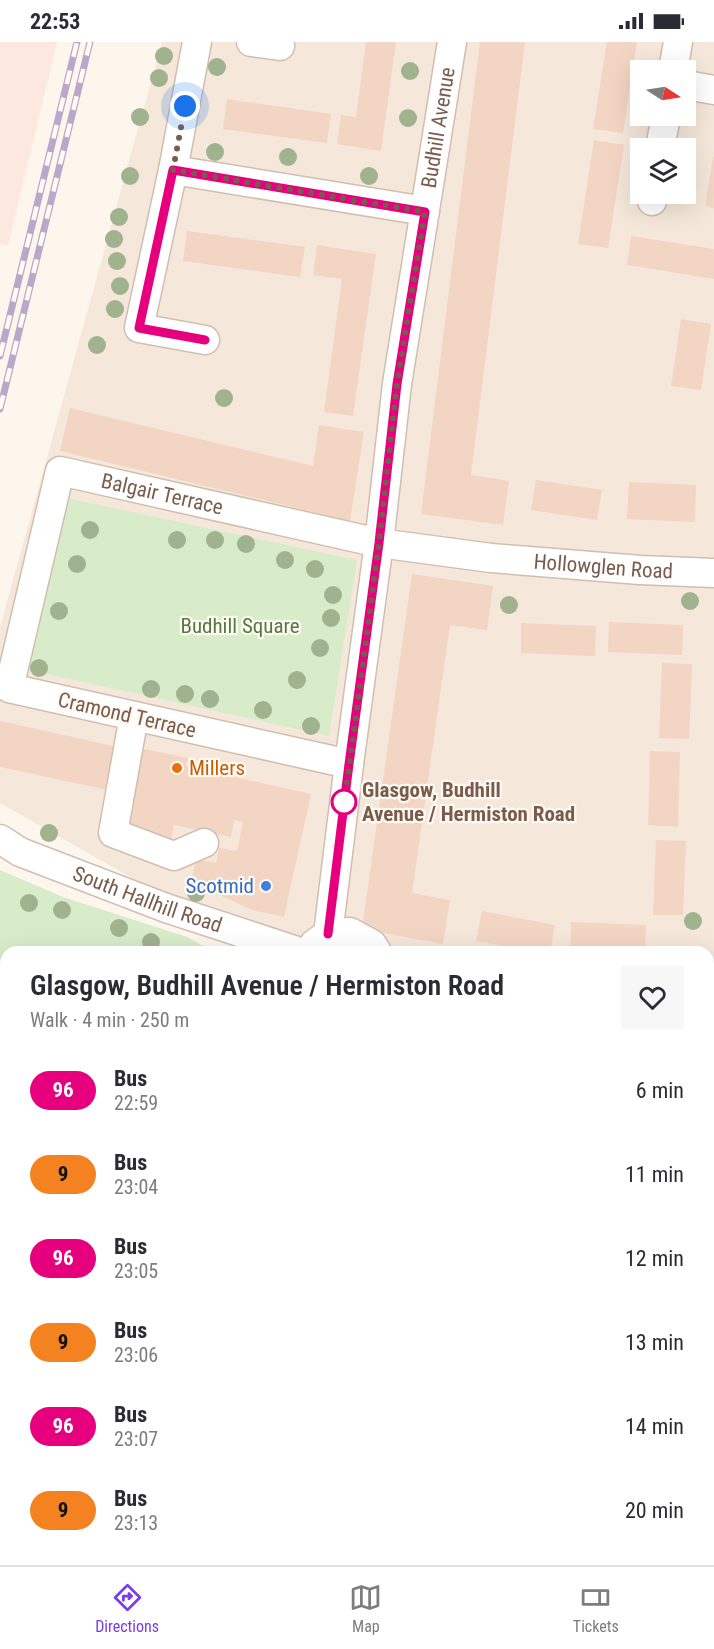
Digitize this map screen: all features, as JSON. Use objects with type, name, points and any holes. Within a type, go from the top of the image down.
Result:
[{"type":"street","points":[[197,42],[173,170],[139,328],[205,340]]},
{"type":"street","points":[[251,42],[280,46]]},
{"type":"street","name":"Budhill Avenue","points":[[328,934],[379,543],[397,384],[452,42]]},
{"type":"street","points":[[675,60],[678,42]]},
{"type":"street","points":[[696,87],[714,90]]},
{"type":"street","name":"Budhill Avenue","points":[[173,170],[425,212]]},
{"type":"street","name":"Balgair Terrace","points":[[34,584],[60,471],[379,543]]},
{"type":"street","name":"Hollowglen Road","points":[[379,543],[491,558],[640,570],[714,573]]},
{"type":"street","name":"Cramond Terrace","points":[[34,584],[9,688],[349,764]]},
{"type":"street","points":[[134,716],[113,833],[174,856],[204,843]]},
{"type":"street","name":"South Hallhill Road","points":[[0,839],[20,852],[166,908],[282,946]]},
{"type":"street","points":[[312,946],[328,934],[351,932],[373,946]]},
{"type":"shaded area","points":[[0,42],[57,42],[8,246],[0,244]]},
{"type":"shaded area","points":[[162,42],[714,42],[714,946],[251,946],[0,803],[0,627]]},
{"type":"green space","name":"Budhill Square","points":[[67,498],[357,560],[329,736],[29,670]]},
{"type":"green space","points":[[0,870],[63,897],[187,937],[203,946],[0,946]]},
{"type":"building","points":[[366,42],[396,42],[381,151],[337,144],[341,115],[356,117]]},
{"type":"building","points":[[480,42],[525,42],[471,475],[509,481],[503,525],[421,514]]},
{"type":"building","points":[[607,42],[637,42],[634,60],[630,60],[630,88],[623,133],[593,129]]},
{"type":"building","points":[[227,99],[331,114],[327,143],[223,129]]},
{"type":"building","points":[[594,140],[624,145],[608,248],[578,244]]},
{"type":"building","points":[[714,157],[714,208],[705,206]]},
{"type":"building","points":[[187,231],[305,247],[300,277],[183,261]]},
{"type":"building","points":[[631,236],[714,249],[714,279],[627,265]]},
{"type":"building","points":[[317,245],[376,254],[353,416],[324,412],[342,279],[313,275]]},
{"type":"building","points":[[681,319],[711,324],[701,390],[671,386]]},
{"type":"building","points":[[70,408],[313,466],[319,425],[364,432],[350,521],[60,451]]},
{"type":"building","points":[[536,480],[602,490],[597,520],[531,510]]},
{"type":"building","points":[[629,482],[696,485],[695,522],[627,519]]},
{"type":"building","points":[[412,574],[493,586],[487,630],[450,625],[412,893],[450,900],[443,944],[362,929]]},
{"type":"building","points":[[609,622],[683,625],[682,655],[608,652]]},
{"type":"building","points":[[521,623],[596,626],[595,656],[521,653]]},
{"type":"building","points":[[662,663],[692,664],[689,739],[659,738]]},
{"type":"building","points":[[0,721],[117,747],[108,790],[0,767]]},
{"type":"building","points":[[140,748],[188,758],[186,766],[311,794],[284,917],[252,910],[191,882],[196,859],[216,863],[219,848],[237,851],[243,822],[234,820],[231,837],[174,825],[171,839],[123,829]]},
{"type":"building","points":[[650,751],[680,752],[678,827],[648,825]]},
{"type":"building","points":[[656,840],[686,841],[683,915],[653,915]]},
{"type":"building","points":[[482,911],[555,925],[551,946],[504,946],[476,941]]},
{"type":"building","points":[[571,922],[646,925],[645,946],[570,946]]},
{"type":"railway","points":[[0,356],[77,42]]},
{"type":"railway","points":[[0,409],[90,42]]},
{"type":"bus line","name":"96","points":[[205,340],[139,328],[173,170],[425,212],[397,384],[379,543],[328,934]]},
{"type":"place","name":"Millers","points":[[177,768]]},
{"type":"place","name":"Glasgow, Budhill Avenue / Hermiston Road","points":[[344,802]]},
{"type":"place","name":"Scotmid","points":[[266,886]]},
{"type":"route","points":[[185,106],[173,170],[425,212],[397,384],[379,543],[344,806],[344,802]]}]
